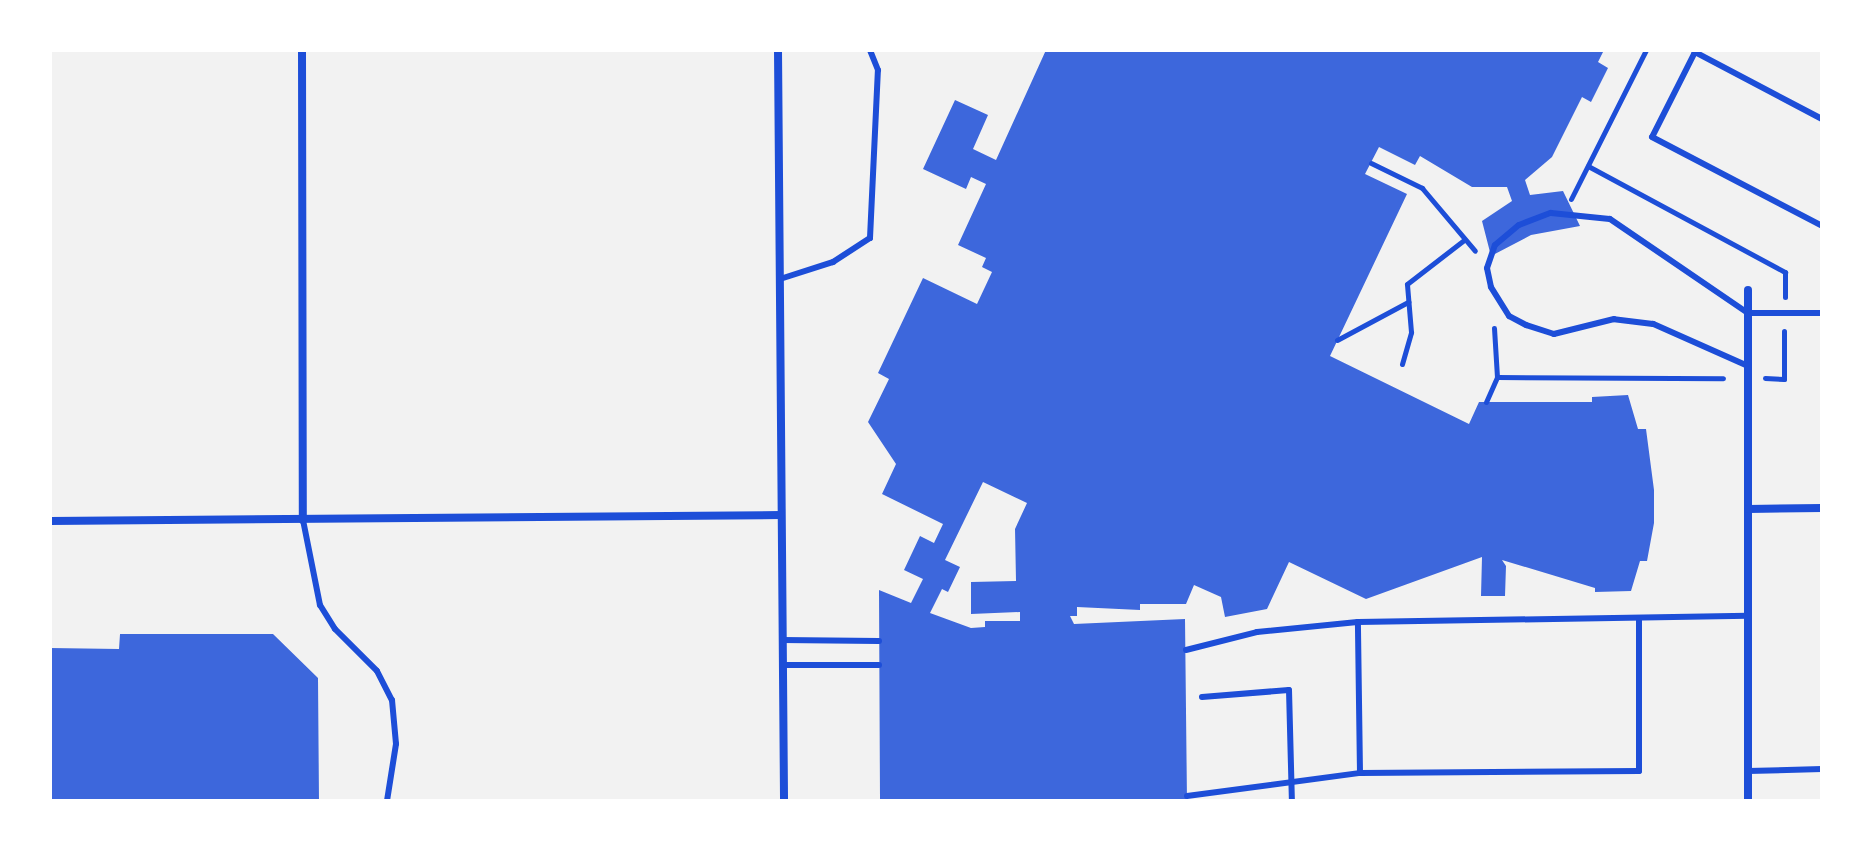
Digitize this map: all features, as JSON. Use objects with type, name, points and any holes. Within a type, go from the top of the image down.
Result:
[{"type":"street","points":[[302,50],[303,520]]},
{"type":"street","points":[[778,50],[784,801]]},
{"type":"street","points":[[1748,290],[1748,801]]},
{"type":"street","points":[[1748,509],[1822,508]]},
{"type":"street","points":[[50,521],[781,515]]},
{"type":"lane","points":[[780,279],[833,262],[870,238],[878,70],[870,50]]},
{"type":"lane","points":[[1822,119],[1695,52],[1652,137],[1822,226]]},
{"type":"lane","points":[[1748,366],[1653,324],[1614,319],[1554,334],[1526,325],[1509,316],[1491,287],[1488,264],[1495,245],[1519,225],[1551,213],[1610,219],[1748,313],[1822,313]]},
{"type":"lane","points":[[303,520],[320,605],[335,629],[377,671],[392,700],[396,744],[387,801]]},
{"type":"lane","points":[[1186,650],[1257,632],[1358,622],[1748,616]]},
{"type":"lane","points":[[1187,796],[1360,773],[1639,771],[1639,618]]},
{"type":"lane","points":[[1358,622],[1360,773]]},
{"type":"lane","points":[[782,640],[879,641]]},
{"type":"lane","points":[[783,665],[879,665]]},
{"type":"lane","points":[[1202,697],[1289,690],[1292,801]]},
{"type":"lane","points":[[1748,771],[1822,769]]},
{"type":"path","points":[[1563,214],[1646,50]]},
{"type":"path","points":[[1371,163],[1422,188],[1488,264]]},
{"type":"path","points":[[1486,402],[1497,377],[1629,375],[1784,379],[1785,272],[1588,166]]},
{"type":"path","points":[[1402,364],[1411,332],[1407,284],[1464,240]]},
{"type":"path","points":[[1337,340],[1408,302]]},
{"type":"building","points":[[1046,50],[1604,50],[1598,62],[1608,68],[1591,102],[1582,97],[1552,157],[1525,180],[1530,195],[1563,191],[1580,226],[1531,235],[1491,256],[1482,221],[1512,201],[1507,187],[1472,187],[1420,156],[1415,165],[1379,147],[1365,174],[1407,194],[1330,356],[1469,424],[1479,402],[1592,402],[1592,397],[1628,395],[1638,429],[1646,429],[1654,490],[1654,523],[1647,561],[1640,561],[1631,591],[1595,592],[1595,588],[1502,560],[1506,566],[1505,596],[1481,596],[1482,557],[1366,599],[1289,562],[1267,609],[1225,617],[1221,597],[1194,585],[1186,604],[1140,604],[1140,610],[1077,607],[1077,616],[1070,616],[1074,624],[1185,619],[1187,801],[880,801],[879,590],[911,603],[923,579],[904,570],[920,536],[934,543],[943,524],[882,494],[896,464],[868,422],[889,379],[878,373],[923,278],[977,304],[992,272],[982,267],[986,258],[958,245],[986,184],[971,177],[966,189],[923,169],[955,100],[988,115],[973,149],[996,160]],"holes":[[[983,482],[1027,503],[1015,529],[1016,581],[971,582],[971,614],[1020,612],[1020,621],[985,621],[985,627],[971,628],[930,613],[942,589],[948,592],[960,567],[945,560]]]},
{"type":"building","points":[[120,634],[273,634],[318,678],[319,801],[50,801],[50,648],[119,649]]}]
